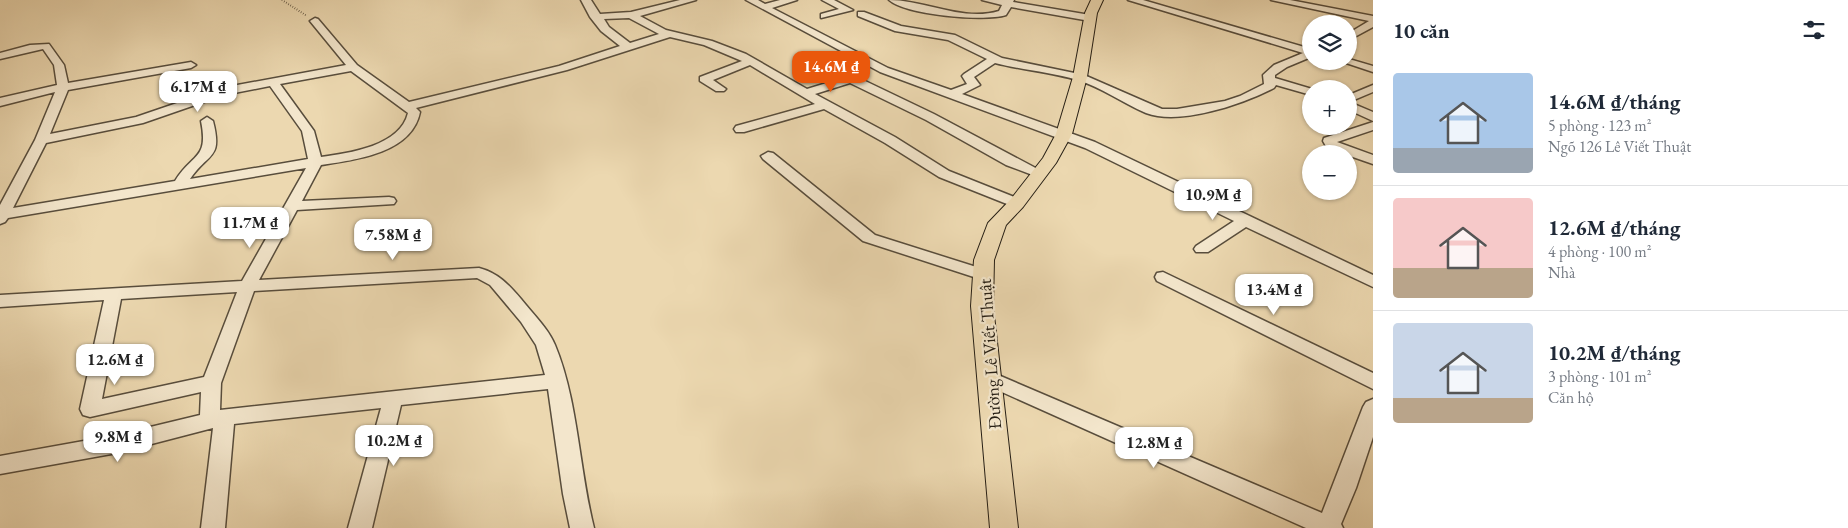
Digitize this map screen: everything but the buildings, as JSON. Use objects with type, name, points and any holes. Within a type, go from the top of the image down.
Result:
[{"type":"main road","name":"Đường Lê Viết Thuật","points":[[1004,528],[991,379],[982,306],[984,260],[997,223],[1017,203],[1064,134],[1080,77],[1094,9]]},
{"type":"street","points":[[586,0],[595,17],[608,32],[628,47]]},
{"type":"street","points":[[595,17],[630,15],[691,0]]},
{"type":"street","points":[[751,0],[884,70],[1090,144],[1373,282]]},
{"type":"street","points":[[763,7],[792,0]]},
{"type":"street","points":[[824,16],[848,10],[827,0]]},
{"type":"street","points":[[894,0],[931,9],[989,16],[1003,13],[1008,2]]},
{"type":"street","points":[[987,0],[1094,9]]},
{"type":"street","points":[[1133,0],[1302,49]]},
{"type":"street","points":[[1276,0],[1373,21]]},
{"type":"street","points":[[861,14],[899,29],[950,37],[994,59],[1080,77],[1117,92],[1150,110],[1171,114],[1244,99],[1270,86],[1268,75],[1277,66],[1302,58]]},
{"type":"street","points":[[630,15],[669,34],[708,43],[752,61],[825,105],[890,140],[944,174],[1017,203]]},
{"type":"street","points":[[1,216],[180,184],[348,157],[396,139],[414,121],[414,112],[352,67],[315,21]]},
{"type":"street","points":[[1357,32],[1373,21]]},
{"type":"street","points":[[406,107],[526,78],[669,34]]},
{"type":"street","points":[[0,56],[30,48],[45,46],[49,48],[59,65],[63,88],[41,140],[1,216]]},
{"type":"street","points":[[1357,61],[1373,56]]},
{"type":"street","points":[[952,94],[974,85],[968,76],[994,59]]},
{"type":"street","points":[[720,89],[704,79],[752,61]]},
{"type":"street","points":[[0,102],[63,88],[191,65]]},
{"type":"street","points":[[1357,65],[1373,69]]},
{"type":"street","points":[[41,140],[131,122],[221,92],[352,67]]},
{"type":"street","points":[[808,94],[884,70]]},
{"type":"street","points":[[851,79],[930,117],[1011,162],[1038,173]]},
{"type":"street","points":[[1270,80],[1302,89]]},
{"type":"street","points":[[213,528],[217,419],[211,383],[248,285],[316,163],[308,131],[271,81]]},
{"type":"street","points":[[1357,95],[1373,88]]},
{"type":"street","points":[[740,129],[825,105]]},
{"type":"street","points":[[1357,110],[1373,117]]},
{"type":"street","points":[[180,184],[188,171],[207,156],[210,151],[208,121]]},
{"type":"street","points":[[1373,126],[1329,141],[1332,145],[1373,160]]},
{"type":"street","points":[[768,156],[869,238],[983,275]]},
{"type":"street","points":[[292,206],[390,200]]},
{"type":"street","points":[[1202,249],[1246,220]]},
{"type":"street","points":[[0,301],[451,274],[479,273],[486,275],[502,288],[545,344],[557,381],[574,494],[582,528]]},
{"type":"street","points":[[1163,276],[1373,382]]},
{"type":"street","points":[[114,294],[90,408],[211,383]]},
{"type":"street","points":[[991,379],[1330,527],[1373,407]]},
{"type":"street","points":[[0,465],[108,446],[217,419],[557,381]]},
{"type":"street","points":[[360,528],[393,398]]},
{"type":"path","points":[[282,0],[315,21]]}]
